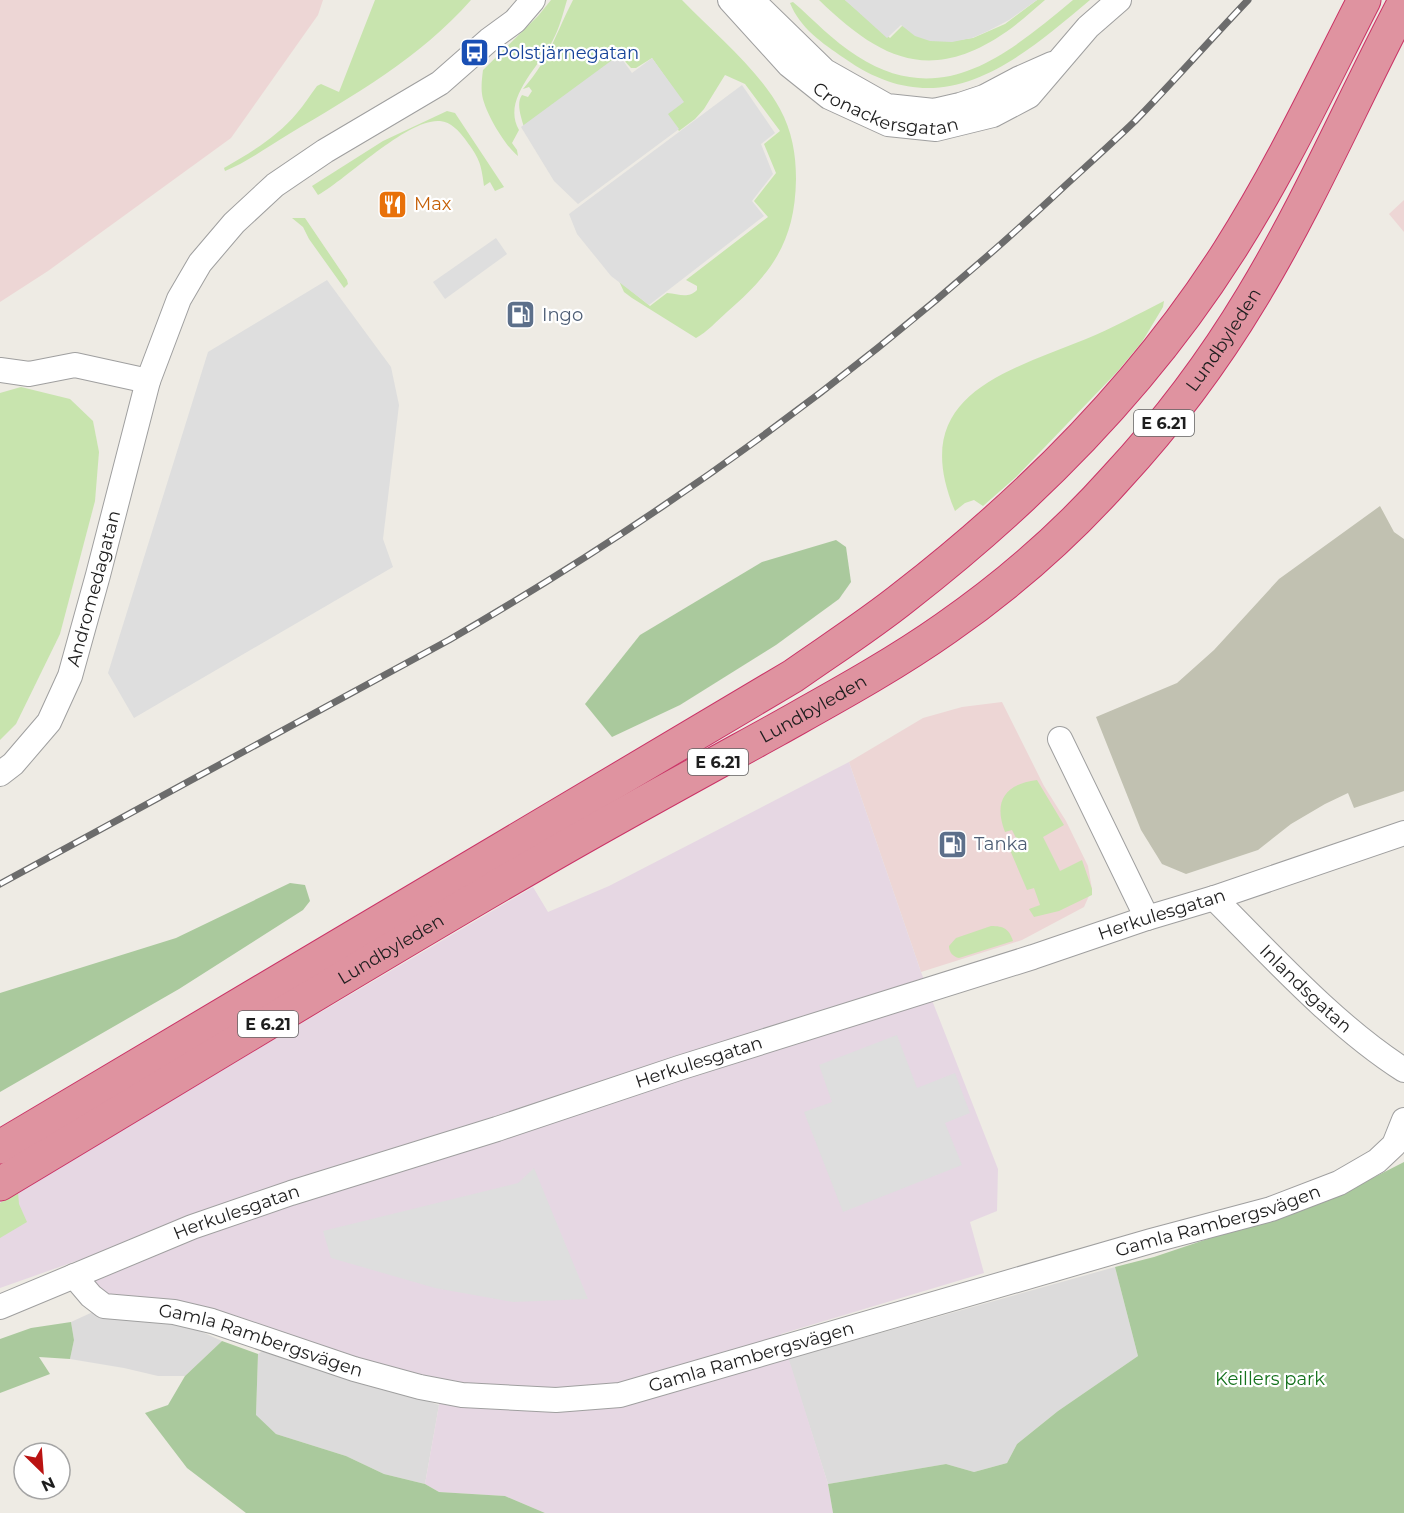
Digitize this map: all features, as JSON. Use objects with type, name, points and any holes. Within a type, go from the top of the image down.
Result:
[{"type":"highway","name":"Lundbyleden","points":[[0,1147],[793,676],[903,598],[958,553],[1083,438],[1129,386],[1178,324],[1228,253],[1264,193],[1364,0]]},
{"type":"highway","name":"Lundbyleden","points":[[0,1184],[535,864],[820,706],[944,630],[987,598],[1057,539],[1116,479],[1170,417],[1213,359],[1254,295],[1299,212],[1404,3]]},
{"type":"street","points":[[0,370],[29,374],[75,365],[148,381],[179,299],[200,263],[234,223],[275,185],[325,151],[440,83],[533,0]]},
{"type":"street","name":"Cronackersgatan","points":[[730,0],[789,65],[829,97],[888,124],[936,129],[993,115],[1029,96],[1088,27],[1119,0]]},
{"type":"street","name":"Cronackersgatan","points":[[752,0],[825,71],[886,106],[934,111],[960,105],[984,97],[1057,62]]},
{"type":"street","name":"Andromedagatan","points":[[0,774],[13,764],[49,722],[69,676],[98,576],[148,381]]},
{"type":"street","points":[[1060,739],[1147,918]]},
{"type":"street","name":"Herkulesgatan","points":[[0,1307],[192,1227],[291,1193],[1033,957],[1214,898],[1404,832]]},
{"type":"street","name":"Inlandsgatan","points":[[1214,898],[1342,1024],[1404,1070]]},
{"type":"street","name":"Gamla Rambergsvägen","points":[[74,1276],[91,1296],[104,1306],[174,1312],[212,1321],[354,1369],[420,1386],[462,1395],[556,1400],[620,1395],[1151,1241],[1271,1209],[1339,1183],[1377,1161],[1394,1145],[1404,1120]]},
{"type":"shaded area","points":[[0,0],[323,0],[318,15],[231,138],[48,271],[0,302]]},
{"type":"shaded area","points":[[845,0],[1037,0],[1009,20],[988,31],[972,38],[952,42],[930,41],[915,36],[901,25],[887,38]]},
{"type":"shaded area","points":[[619,55],[632,73],[652,58],[684,102],[668,114],[679,129],[578,204],[554,181],[521,127]]},
{"type":"shaded area","points":[[742,85],[775,133],[761,144],[773,174],[752,201],[764,216],[649,305],[611,276],[577,234],[569,214]]},
{"type":"shaded area","points":[[1404,200],[1404,232],[1389,214]]},
{"type":"shaded area","points":[[496,238],[507,254],[445,299],[433,282]]},
{"type":"shaded area","points":[[327,280],[391,367],[399,405],[383,539],[393,567],[134,718],[108,673],[208,352]]},
{"type":"shaded area","points":[[1380,506],[1394,532],[1404,539],[1404,791],[1354,808],[1348,793],[1291,824],[1258,850],[1186,874],[1162,864],[1141,830],[1096,717],[1177,683],[1214,650],[1279,579]]},
{"type":"shaded area","points":[[1002,702],[1044,786],[1066,821],[1088,866],[1092,889],[1084,907],[1022,940],[921,972],[849,762],[923,718],[962,707]]},
{"type":"shaded area","points":[[849,762],[921,972],[998,1169],[997,1211],[970,1222],[984,1273],[781,1334],[828,1484],[833,1513],[545,1513],[505,1496],[439,1492],[425,1484],[439,1405],[437,1382],[103,1299],[82,1259],[0,1288],[0,1201],[533,887],[548,912],[609,886]]},
{"type":"shaded area","points":[[897,1035],[917,1088],[955,1073],[970,1113],[945,1123],[962,1165],[843,1212],[804,1112],[832,1102],[819,1065]]},
{"type":"shaded area","points":[[534,1168],[588,1299],[513,1302],[435,1288],[331,1258],[323,1231],[518,1183]]},
{"type":"shaded area","points":[[1115,1267],[1138,1356],[1058,1411],[1017,1444],[1007,1463],[974,1472],[946,1464],[828,1484],[788,1359]]},
{"type":"shaded area","points":[[95,1311],[176,1320],[222,1341],[185,1376],[158,1376],[70,1359],[74,1340],[71,1322]]},
{"type":"shaded area","points":[[267,1348],[439,1405],[425,1484],[384,1474],[346,1456],[276,1434],[256,1416],[258,1354]]},
{"type":"green space","points":[[375,0],[471,0],[430,40],[385,74],[258,154],[225,171],[224,168],[281,130],[300,110],[317,86],[321,84],[339,92]]},
{"type":"green space","points":[[551,0],[567,0],[553,40],[518,95],[515,118],[519,130],[512,143],[518,156],[501,136],[487,109],[482,91],[483,70],[538,16]]},
{"type":"green space","points":[[573,0],[682,0],[760,80],[771,94],[788,126],[794,152],[796,179],[795,201],[786,238],[769,269],[757,283],[712,326],[696,338],[632,298],[624,292],[619,281],[650,306],[667,293],[687,295],[694,293],[697,286],[686,280],[768,217],[754,201],[776,173],[764,144],[780,131],[745,84],[725,75],[704,109],[679,131],[668,116],[668,112],[682,101],[652,58],[636,68],[631,68],[621,57],[524,127],[519,102],[522,95],[528,97],[532,91],[529,87],[523,89],[546,56]]},
{"type":"green space","points":[[819,0],[845,0],[890,38],[904,24],[951,41],[973,38],[1005,24],[1037,0],[1045,0],[1006,32],[978,48],[953,58],[929,60],[906,58],[884,50],[863,37]]},
{"type":"green space","points":[[1073,0],[1090,0],[1033,46],[1004,65],[975,79],[944,87],[913,87],[879,78],[820,41],[800,20],[790,3],[793,2],[857,56],[888,72],[917,78],[946,77],[972,69],[999,56]]},
{"type":"green space","points":[[447,111],[455,113],[504,187],[495,191],[490,182],[484,186],[479,161],[463,136],[448,123],[440,121],[412,129],[395,139],[318,195],[312,186],[383,141]]},
{"type":"green space","points":[[292,218],[305,218],[347,280],[348,284],[344,288],[303,227]]},
{"type":"green space","points":[[1164,301],[1163,307],[1142,342],[1117,372],[1016,477],[983,506],[974,500],[965,503],[955,511],[943,472],[943,441],[953,415],[971,395],[995,378],[1023,364],[1096,335]]},
{"type":"green space","points":[[21,387],[70,399],[93,421],[99,452],[95,501],[60,634],[16,724],[0,740],[0,393]]},
{"type":"green space","points":[[836,540],[846,547],[851,582],[839,599],[776,645],[680,705],[612,737],[585,704],[640,635],[762,562]]},
{"type":"green space","points":[[1037,780],[1064,825],[1043,837],[1060,871],[1082,860],[1092,895],[1059,911],[1034,917],[1029,909],[1040,905],[1034,888],[1027,890],[1007,843],[1016,838],[1012,830],[1005,832],[1000,811],[1004,796],[1010,790],[1017,785]]},
{"type":"green space","points":[[290,883],[305,885],[310,901],[303,910],[179,989],[0,1092],[0,993],[176,938]]},
{"type":"green space","points":[[991,926],[1005,929],[1013,941],[959,958],[951,952],[949,946],[956,938]]},
{"type":"green space","name":"Keillers park","points":[[1404,1162],[1404,1513],[833,1513],[828,1484],[946,1464],[974,1472],[1007,1463],[1017,1444],[1058,1411],[1138,1356],[1115,1267],[1154,1257],[1258,1222],[1359,1185]]},
{"type":"green space","points":[[18,1192],[19,1204],[27,1222],[0,1238],[0,1203]]},
{"type":"green space","points":[[71,1322],[74,1340],[70,1359],[39,1357],[50,1374],[0,1393],[0,1339],[31,1328]]},
{"type":"green space","points":[[222,1341],[258,1354],[256,1415],[276,1434],[346,1456],[384,1474],[425,1484],[439,1492],[505,1496],[545,1513],[246,1513],[187,1468],[145,1413],[168,1405],[185,1376]]},
{"type":"railway","points":[[0,884],[449,640],[530,592],[688,489],[840,378],[985,258],[1135,121],[1248,0]]},
{"type":"place","name":"Polstjärnegatan","points":[[475,53]]},
{"type":"place","name":"Max","points":[[393,204]]},
{"type":"place","name":"Ingo","points":[[521,315]]},
{"type":"place","name":"Tanka","points":[[953,844]]}]
